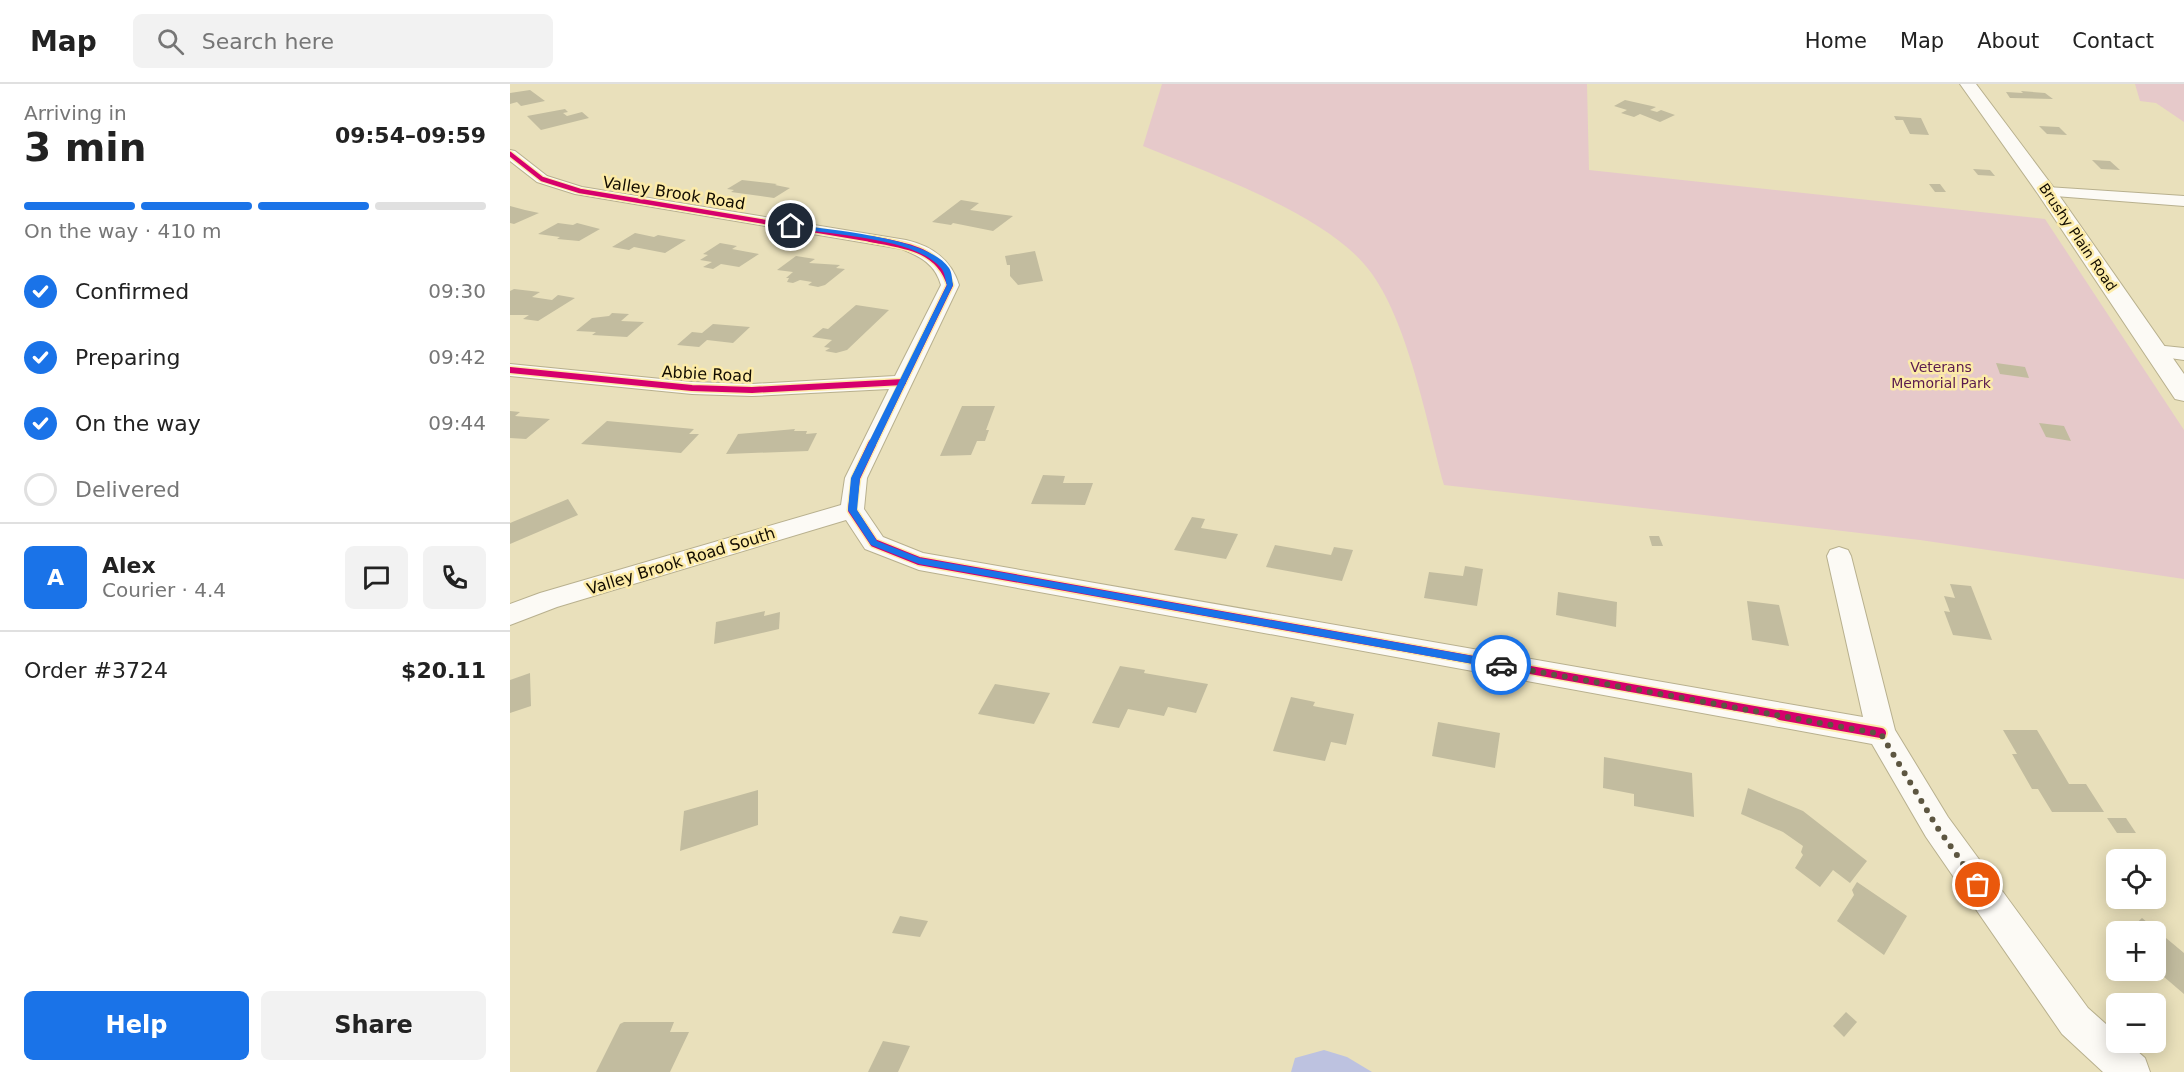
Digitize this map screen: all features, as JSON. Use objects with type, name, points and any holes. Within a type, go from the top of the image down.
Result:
[{"type":"main road","name":"Brushy Plain Road","points":[[1968,84],[2047,192],[2184,393]]},
{"type":"street","name":"Valley Brook Road","points":[[510,154],[542,179],[580,191],[906,244],[929,255],[946,268],[950,285],[856,478],[852,510]]},
{"type":"street","points":[[2047,192],[2184,201]]},
{"type":"street","points":[[2155,351],[2184,354]]},
{"type":"street","name":"Abbie Road","points":[[510,370],[692,388],[752,390],[903,382]]},
{"type":"street","points":[[852,510],[874,543],[919,561],[1881,734]]},
{"type":"street","name":"Valley Brook Road South","points":[[510,615],[560,597],[852,510]]},
{"type":"street","points":[[1839,556],[1881,734],[1937,827],[2075,1020],[2131,1072]]},
{"type":"green space","name":"Veterans Memorial Park","points":[[1162,84],[1587,84],[1589,170],[2045,219],[2184,430],[2184,579],[1920,540],[1444,485],[1415,373],[1405,344],[1383,291],[1369,270],[1350,250],[1296,213],[1232,182],[1143,146]]},
{"type":"green space","points":[[2135,84],[2184,84],[2184,122],[2156,103],[2140,101]]},
{"type":"water","points":[[1324,1050],[1347,1057],[1372,1072],[1291,1072],[1295,1058]]},
{"type":"building","points":[[530,90],[545,101],[521,106],[517,102],[510,104],[510,93]]},
{"type":"building","points":[[2021,91],[2045,93],[2053,99],[2010,98],[2006,92],[2023,93]]},
{"type":"building","points":[[1625,100],[1656,107],[1650,110],[1657,112],[1661,110],[1675,115],[1660,122],[1640,114],[1634,117],[1621,113],[1627,110],[1614,106]]},
{"type":"building","points":[[565,109],[568,112],[563,113],[567,116],[582,112],[589,118],[541,130],[527,116]]},
{"type":"building","points":[[1894,116],[1921,118],[1929,135],[1910,134],[1903,120],[1896,120]]},
{"type":"building","points":[[2039,126],[2059,127],[2067,135],[2047,134]]},
{"type":"building","points":[[2092,160],[2110,161],[2120,170],[2101,169]]},
{"type":"building","points":[[1973,169],[1990,170],[1995,176],[1978,175]]},
{"type":"building","points":[[742,180],[777,184],[775,185],[790,188],[774,198],[731,192],[734,190],[727,189]]},
{"type":"building","points":[[1929,184],[1940,184],[1946,192],[1935,192]]},
{"type":"building","points":[[961,200],[979,203],[970,210],[1013,216],[993,231],[953,223],[951,225],[932,222]]},
{"type":"building","points":[[510,206],[539,213],[514,224],[510,223]]},
{"type":"building","points":[[558,223],[573,225],[577,223],[600,229],[579,241],[538,234]]},
{"type":"building","points":[[635,233],[686,240],[665,253],[634,247],[629,250],[612,247]]},
{"type":"building","points":[[720,243],[737,246],[732,249],[759,254],[739,267],[721,264],[713,269],[703,267],[712,262],[700,260],[708,255],[703,254]]},
{"type":"building","points":[[1035,251],[1043,281],[1018,285],[1010,276],[1010,265],[1007,265],[1005,256]]},
{"type":"building","points":[[796,256],[815,259],[809,263],[840,265],[836,268],[845,269],[825,285],[818,287],[808,285],[812,282],[800,280],[793,283],[787,282],[789,278],[786,278],[793,272],[777,270]]},
{"type":"building","points":[[514,289],[540,292],[532,297],[552,300],[558,295],[575,298],[538,321],[523,319],[529,315],[510,315],[510,291]]},
{"type":"building","points":[[856,305],[889,310],[847,350],[836,353],[825,351],[830,348],[824,347],[832,340],[812,337],[823,328],[828,329]]},
{"type":"building","points":[[612,313],[629,314],[621,321],[644,322],[627,337],[592,335],[596,332],[576,331],[592,318],[609,316]]},
{"type":"building","points":[[713,324],[750,327],[733,343],[707,340],[699,347],[677,345],[692,332],[702,333]]},
{"type":"building","points":[[1996,363],[2025,367],[2029,378],[2000,374]]},
{"type":"building","points":[[962,406],[995,406],[986,430],[989,430],[985,441],[977,441],[971,455],[940,456]]},
{"type":"building","points":[[510,411],[520,412],[515,416],[550,419],[526,439],[510,438]]},
{"type":"building","points":[[607,421],[694,429],[689,434],[699,434],[681,453],[581,444]]},
{"type":"building","points":[[2039,423],[2064,426],[2071,441],[2046,437]]},
{"type":"building","points":[[795,429],[794,431],[807,431],[806,434],[817,433],[808,451],[726,454],[738,434]]},
{"type":"building","points":[[1043,475],[1065,476],[1063,483],[1093,483],[1085,505],[1031,504]]},
{"type":"building","points":[[568,499],[578,515],[510,544],[510,523]]},
{"type":"building","points":[[1192,517],[1205,519],[1201,528],[1238,534],[1226,559],[1174,550]]},
{"type":"building","points":[[1649,536],[1659,536],[1663,546],[1652,546]]},
{"type":"building","points":[[1275,545],[1331,555],[1334,547],[1353,550],[1342,581],[1266,567]]},
{"type":"building","points":[[1465,566],[1483,569],[1477,606],[1424,598],[1429,572],[1463,576]]},
{"type":"building","points":[[1950,584],[1971,586],[1992,640],[1953,635],[1944,611],[1950,612],[1944,596],[1955,598]]},
{"type":"building","points":[[1558,592],[1617,602],[1616,627],[1556,615]]},
{"type":"building","points":[[1747,601],[1779,605],[1789,646],[1752,640]]},
{"type":"building","points":[[765,611],[764,616],[780,612],[779,629],[714,644],[716,622]]},
{"type":"building","points":[[1120,666],[1145,670],[1144,673],[1208,684],[1196,713],[1168,707],[1164,716],[1128,709],[1119,728],[1092,723]]},
{"type":"building","points":[[530,673],[531,706],[510,713],[510,680]]},
{"type":"building","points":[[995,684],[1050,693],[1034,724],[978,714]]},
{"type":"building","points":[[1291,697],[1315,702],[1313,706],[1354,714],[1346,745],[1331,742],[1325,761],[1273,751]]},
{"type":"building","points":[[1438,722],[1500,733],[1495,768],[1432,756]]},
{"type":"building","points":[[2003,730],[2037,730],[2069,784],[2086,784],[2104,812],[2052,812],[2038,789],[2032,789],[2012,754],[2017,754]]},
{"type":"building","points":[[1604,757],[1692,773],[1694,817],[1634,806],[1634,794],[1603,788]]},
{"type":"building","points":[[1748,788],[1803,811],[1867,861],[1850,883],[1833,870],[1820,887],[1795,868],[1803,855],[1801,852],[1803,846],[1783,832],[1741,814]]},
{"type":"building","points":[[758,790],[758,825],[680,851],[684,811]]},
{"type":"building","points":[[2107,818],[2126,818],[2136,833],[2117,833]]},
{"type":"building","points":[[1857,882],[1907,916],[1884,955],[1837,921],[1854,895],[1852,890]]},
{"type":"building","points":[[900,916],[928,921],[920,937],[892,933]]},
{"type":"building","points":[[2166,938],[2184,953],[2184,994],[2166,979]]},
{"type":"building","points":[[1846,1012],[1857,1022],[1844,1037],[1833,1026]]},
{"type":"building","points":[[624,1022],[674,1022],[670,1032],[689,1032],[670,1072],[596,1072],[620,1024]]},
{"type":"building","points":[[883,1041],[910,1046],[898,1072],[868,1072]]},
{"type":"cycle path","points":[[510,154],[542,179],[580,191],[906,245],[929,255],[940,264],[950,285],[856,478],[852,510],[874,543],[919,561],[1881,733]]},
{"type":"cycle path","points":[[510,370],[692,388],[752,390],[903,382]]},
{"type":"way so far","points":[[1501,665],[1881,734],[1937,827],[1978,885]]},
{"type":"route","points":[[791,226],[906,244],[929,255],[946,268],[950,285],[856,478],[852,510],[874,543],[919,561],[1501,665]]}]
